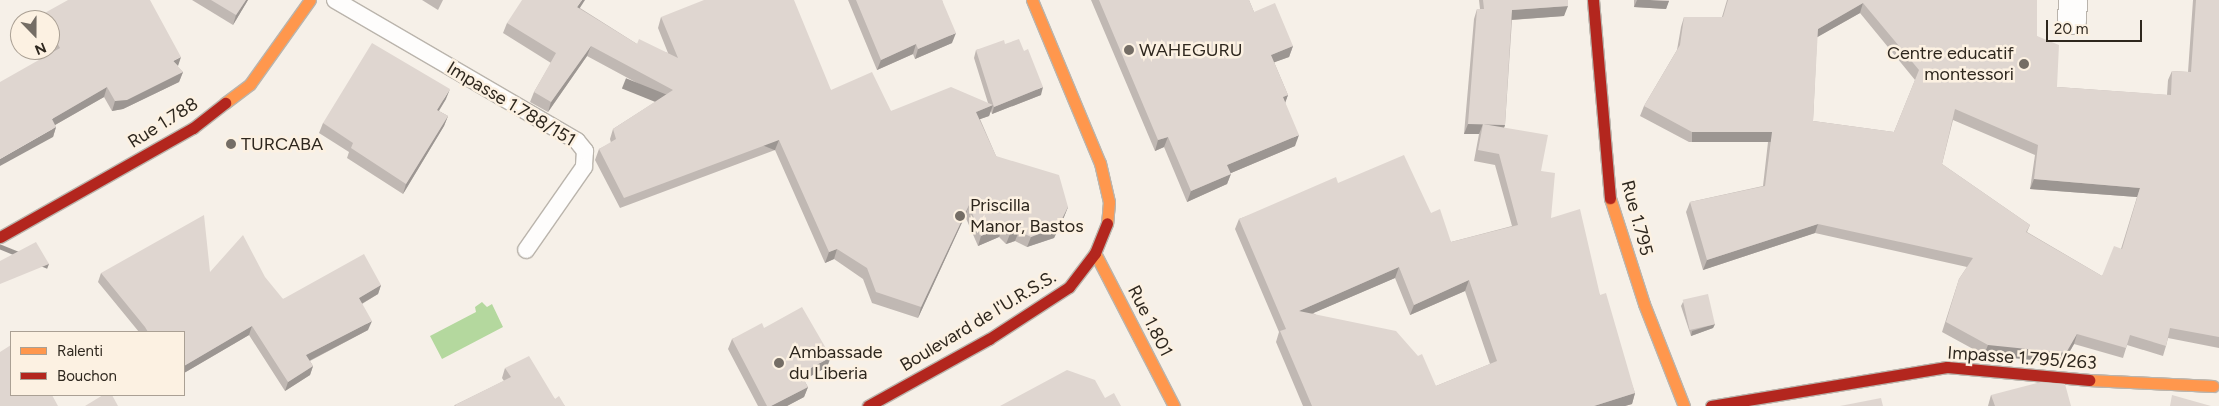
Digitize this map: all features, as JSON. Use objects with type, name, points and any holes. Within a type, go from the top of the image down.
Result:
[{"type":"street","name":"Rue 1.788","points":[[0,237],[193,128],[250,84],[310,0]]},
{"type":"street","name":"Boulevard de l'U.R.S.S.","points":[[868,406],[989,338],[1069,286],[1095,253],[1107,225],[1109,202],[1100,163],[1032,0]]},
{"type":"street","name":"Rue 1.795","points":[[1593,0],[1600,108],[1610,197],[1644,304],[1684,406]]},
{"type":"street","name":"Rue 1.801","points":[[1095,253],[1174,406]]},
{"type":"street","name":"Impasse 1.795/263","points":[[1711,406],[1826,390],[1947,367],[2080,380],[2213,386]]},
{"type":"lane","name":"Impasse 1.788/151","points":[[335,0],[577,141],[585,151],[584,167],[526,250]]},
{"type":"shaded area","points":[[482,302],[487,307],[492,304],[503,327],[442,359],[430,336],[476,312],[475,307]]},
{"type":"building","points":[[68,0],[150,0],[181,57],[173,61],[183,72],[127,100],[115,101],[107,87],[52,119],[56,127],[0,159],[0,82],[39,60],[60,60],[60,10],[50,10]]},
{"type":"building","points":[[211,0],[246,0],[236,15]]},
{"type":"building","points":[[522,0],[582,0],[577,7],[637,44],[639,39],[678,58],[661,17],[704,0],[794,0],[831,90],[872,72],[891,111],[951,87],[993,105],[976,112],[996,156],[1059,175],[1068,207],[1058,227],[1031,237],[1019,231],[1010,234],[1003,226],[981,236],[969,205],[921,307],[876,292],[867,268],[837,249],[829,252],[779,140],[624,198],[599,149],[616,139],[613,129],[673,90],[591,46],[551,102],[534,92],[556,53],[507,23]]},
{"type":"building","points":[[856,0],[942,0],[956,33],[918,49],[916,44],[881,60]]},
{"type":"building","points":[[1099,0],[1249,0],[1254,12],[1275,3],[1293,46],[1271,55],[1288,95],[1283,97],[1299,135],[1227,165],[1231,174],[1191,191],[1168,137],[1158,140]]},
{"type":"building","points":[[1483,0],[1568,0],[1568,6],[1512,10],[1505,125],[1468,124],[1477,9],[1484,9]]},
{"type":"building","points":[[1728,0],[2037,0],[2037,36],[2059,45],[2057,87],[2171,95],[2172,71],[2191,72],[2196,0],[2219,0],[2219,337],[2170,328],[2166,346],[2130,335],[2126,348],[2077,334],[2066,353],[1988,345],[1946,322],[1959,279],[1973,258],[1818,224],[1707,260],[1690,202],[1765,186],[1772,132],[1692,132],[1644,106],[1680,45],[1684,17],[1723,17]],"holes":[[[1863,3],[1919,70],[1894,132],[1813,121],[1818,29]],[[1955,109],[2038,145],[2034,179],[2140,188],[2122,249],[2114,246],[2102,276],[2026,232],[2030,225],[1942,164]]]},
{"type":"building","points":[[1019,39],[1024,51],[1028,49],[1043,87],[994,107],[976,50],[1004,40],[1005,44]]},
{"type":"building","points":[[372,43],[450,89],[437,110],[448,116],[406,184],[351,148],[353,143],[323,123]]},
{"type":"building","points":[[1483,124],[1548,135],[1541,171],[1555,173],[1551,218],[1580,209],[1600,295],[1606,293],[1635,393],[1594,406],[1312,406],[1280,331],[1286,329],[1239,219],[1336,177],[1338,183],[1404,155],[1431,213],[1440,209],[1451,242],[1518,225],[1499,154],[1478,150]],"holes":[[[1399,267],[1414,305],[1469,280],[1497,361],[1436,386],[1422,354],[1418,356],[1396,331],[1299,311]]]},
{"type":"building","points":[[204,215],[210,272],[243,235],[265,277],[283,299],[364,254],[381,285],[359,298],[372,321],[306,355],[313,366],[288,382],[252,326],[185,365],[185,331],[147,331],[101,273]]},
{"type":"building","points":[[36,242],[49,264],[0,284],[0,261]]},
{"type":"building","points":[[1708,294],[1715,324],[1690,330],[1683,300]]},
{"type":"building","points":[[802,307],[831,357],[800,374],[808,387],[771,406],[767,406],[732,339],[762,323],[764,328]]},
{"type":"building","points":[[10,346],[10,396],[53,396],[58,406],[0,406],[0,352]]},
{"type":"building","points":[[529,356],[555,399],[559,396],[565,406],[455,405],[511,377],[505,368]]},
{"type":"building","points":[[1067,370],[1095,380],[1105,398],[1114,393],[1121,406],[1000,406]]},
{"type":"building","points":[[2041,382],[2065,384],[2071,406],[1995,406],[1991,395]]},
{"type":"building","points":[[2172,395],[2211,406],[2170,406]]},
{"type":"building","points":[[101,396],[113,396],[118,406],[85,406]]},
{"type":"building","points":[[1881,398],[1883,406],[1840,406]]},
{"type":"traffic: slow","points":[[225,103],[250,84],[310,0]]},
{"type":"traffic: slow","points":[[1032,0],[1100,163],[1109,202],[1107,223]]},
{"type":"traffic: slow","points":[[1610,198],[1644,304],[1684,406]]},
{"type":"traffic: slow","points":[[1095,253],[1174,406]]},
{"type":"traffic: slow","points":[[2089,380],[2213,386]]},
{"type":"traffic: jam","points":[[1593,0],[1610,198]]},
{"type":"traffic: jam","points":[[0,237],[193,128],[225,103]]},
{"type":"traffic: jam","points":[[868,406],[989,339],[1069,287],[1095,253],[1107,223]]},
{"type":"traffic: jam","points":[[1711,406],[1947,367],[2089,380]]},
{"type":"place","name":"WAHEGURU","points":[[1129,50]]},
{"type":"place","name":"Centre educatif montessori","points":[[2024,64]]},
{"type":"place","name":"TURCABA","points":[[231,144]]},
{"type":"place","name":"Priscilla Manor, Bastos","points":[[960,216]]},
{"type":"place","name":"Ambassade du Liberia","points":[[779,363]]}]
